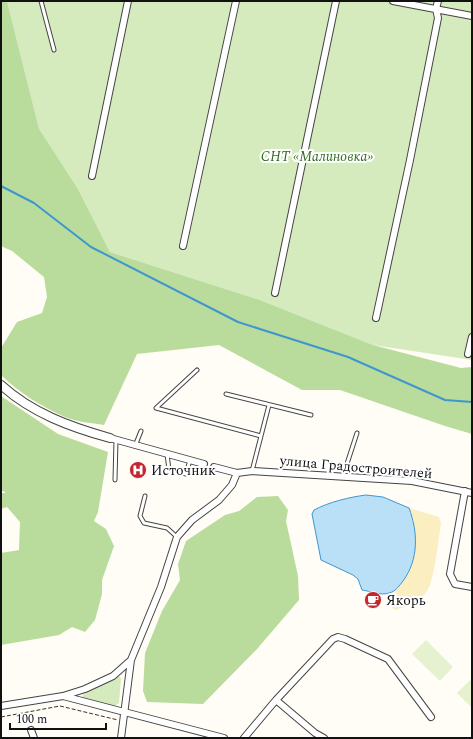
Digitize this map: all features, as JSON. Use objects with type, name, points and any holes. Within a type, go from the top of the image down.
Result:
[{"type":"street","points":[[92,176],[128,1]]},
{"type":"street","points":[[183,246],[236,1]]},
{"type":"street","points":[[275,293],[336,1]]},
{"type":"street","points":[[393,1],[472,16]]},
{"type":"street","points":[[376,318],[410,160],[438,18],[436,9],[438,1]]},
{"type":"street","points":[[468,354],[472,337]]},
{"type":"street","points":[[1,385],[24,403],[50,418],[75,428],[135,446],[204,464]]},
{"type":"street","points":[[121,738],[126,712],[131,660],[161,587],[177,537],[192,520],[219,500],[232,485],[237,473],[214,467]]},
{"type":"street","name":"улица Градостроителей","points":[[237,473],[252,471],[412,481],[469,492]]},
{"type":"street","points":[[469,492],[450,574],[455,584],[472,586]]},
{"type":"street","points":[[244,738],[276,700],[333,638],[338,637],[388,659],[431,717]]},
{"type":"street","points":[[1,706],[62,696],[85,690],[112,676],[131,660]]},
{"type":"street","points":[[62,696],[224,738]]},
{"type":"street","points":[[276,700],[315,733],[324,738]]},
{"type":"street","points":[[31,730],[34,738]]},
{"type":"lane","points":[[42,1],[54,50]]},
{"type":"lane","points":[[197,370],[156,408],[261,436]]},
{"type":"lane","points":[[226,394],[311,415]]},
{"type":"lane","points":[[252,471],[269,405]]},
{"type":"lane","points":[[135,446],[141,431]]},
{"type":"lane","points":[[343,476],[356,433]]},
{"type":"lane","points":[[113,439],[114,480]]},
{"type":"lane","points":[[167,454],[169,470],[186,474],[190,460]]},
{"type":"lane","points":[[145,496],[140,516],[144,523],[167,528],[177,537]]},
{"type":"path","points":[[1,717],[60,706],[124,721]]},
{"type":"green space","points":[[1,1],[7,1],[39,129],[78,189],[110,252],[260,300],[373,345],[461,368],[472,367],[472,434],[340,390],[302,390],[219,345],[137,354],[104,425],[70,419],[48,409],[31,399],[1,375],[1,348],[17,322],[42,313],[47,297],[44,277],[12,251],[1,246]]},
{"type":"green space","name":"СНТ «Малиновка»","points":[[7,1],[472,1],[472,360],[373,345],[260,300],[110,252],[78,189],[39,130]]},
{"type":"green space","points":[[1,396],[58,434],[108,452],[98,512],[94,521],[106,529],[114,546],[102,580],[102,594],[95,620],[85,632],[72,627],[59,635],[1,645],[1,553],[19,550],[20,522],[7,507],[1,509],[1,493],[6,493],[1,490]]},
{"type":"green space","points":[[278,496],[288,510],[286,521],[298,576],[299,600],[257,649],[203,704],[147,702],[143,691],[145,653],[162,611],[180,580],[178,564],[186,541],[225,515],[239,511],[257,497]]},
{"type":"green space","points":[[426,640],[453,667],[440,681],[412,654]]},
{"type":"green space","points":[[116,676],[120,677],[121,679],[119,703],[115,706],[112,707],[82,697],[84,693],[101,686]]},
{"type":"green space","points":[[470,680],[472,682],[472,708],[457,693]]},
{"type":"sand","points":[[409,508],[439,517],[441,523],[439,538],[432,579],[427,591],[417,601],[395,610],[387,602],[407,575],[414,521]]},
{"type":"water","points":[[366,495],[383,497],[409,508],[414,526],[415,545],[412,564],[408,573],[398,587],[386,594],[362,590],[358,579],[353,575],[321,560],[312,514],[314,510],[340,500]]},
{"type":"waterway","points":[[1,186],[34,203],[91,247],[238,322],[348,357],[445,400],[472,402]]},
{"type":"place","name":"Источник","points":[[138,470]]},
{"type":"place","name":"Якорь","points":[[373,600]]}]
